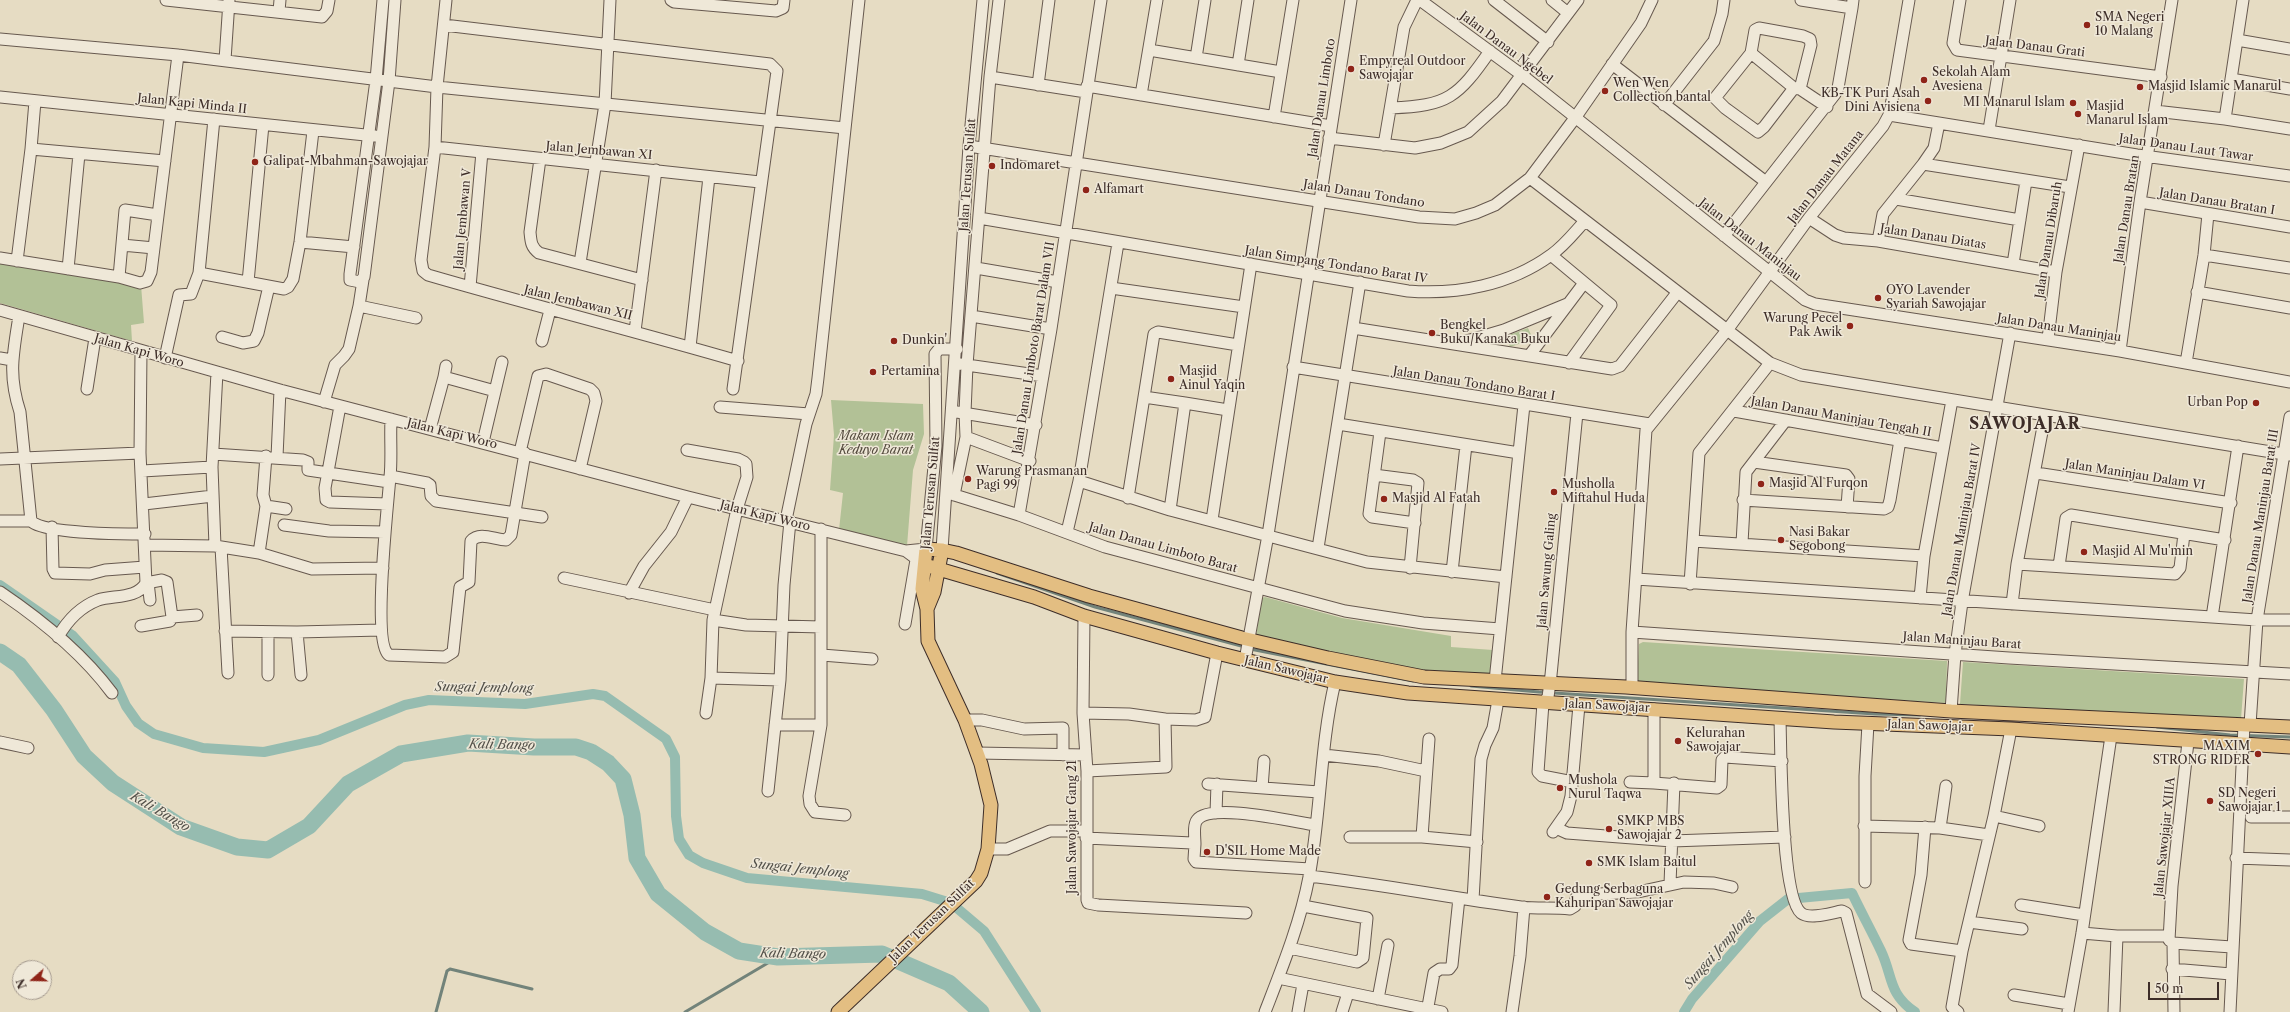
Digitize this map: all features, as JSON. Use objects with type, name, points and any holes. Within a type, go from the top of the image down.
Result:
[{"type":"main road","name":"Jalan Sawojajar","points":[[942,550],[1089,596],[1247,649],[1335,682],[1408,693],[1473,688],[1495,681],[1547,692],[1627,696],[1835,712],[1951,711],[2244,733],[2290,747]]},
{"type":"main road","name":"Jalan Kapi Woro","points":[[918,555],[942,550]]},
{"type":"main road","name":"Jalan Terusan Sulfat","points":[[927,609],[934,592],[940,570],[942,550]]},
{"type":"main road","name":"Jalan Kapi Woro","points":[[918,555],[940,570]]},
{"type":"main road","name":"Jalan Terusan Sulfat","points":[[838,1012],[962,894],[981,873],[988,849],[991,805],[977,753],[965,720],[930,647],[926,632],[927,609],[922,589],[918,555]]},
{"type":"main road","name":"Jalan Sawojajar","points":[[940,570],[1034,597],[1084,616],[1217,654],[1247,649],[1342,661],[1473,688],[1498,700],[1547,692],[1579,705],[1627,696],[1654,709],[1780,719],[1835,712],[1868,724],[2011,729],[2188,742],[2290,727]]},
{"type":"street","points":[[166,0],[280,6],[322,16],[328,11],[329,0]]},
{"type":"street","points":[[435,147],[437,87],[446,0]]},
{"type":"street","points":[[580,263],[605,104],[609,46],[610,0]]},
{"type":"street","points":[[671,0],[674,2],[734,3],[776,11],[783,8],[784,0]]},
{"type":"street","points":[[768,791],[780,680],[788,521],[809,414],[816,394],[859,0]]},
{"type":"street","name":"Jalan Terusan Sulfat","points":[[942,550],[951,494],[950,447],[969,146],[983,0]]},
{"type":"street","points":[[951,494],[966,437],[964,412],[967,365],[976,268],[990,78],[999,0]]},
{"type":"street","points":[[1038,85],[1049,0]]},
{"type":"street","name":"Jalan Danau Limboto Barat Dalam VII","points":[[1019,515],[1036,424],[1101,0]]},
{"type":"street","points":[[1141,95],[1157,0]]},
{"type":"street","points":[[1196,58],[1205,0]]},
{"type":"street","points":[[1238,65],[1248,0]]},
{"type":"street","points":[[1274,117],[1293,0]]},
{"type":"street","name":"Jalan Danau Limboto","points":[[1309,273],[1329,138],[1352,0]]},
{"type":"street","points":[[1384,145],[1404,27],[1417,0]]},
{"type":"street","name":"Jalan Danau Ngebel","points":[[1420,0],[1522,75],[1575,118]]},
{"type":"street","points":[[1494,0],[1548,42]]},
{"type":"street","points":[[1552,0],[1568,13]]},
{"type":"street","points":[[1329,138],[1399,147],[1427,146],[1468,132],[1502,101],[1548,42],[1578,0]]},
{"type":"street","name":"Jalan Danau Tondano","points":[[969,146],[1320,200],[1419,217],[1455,219],[1495,205],[1530,178],[1575,118],[1641,23],[1652,0]]},
{"type":"street","points":[[1664,105],[1714,41],[1722,14],[1724,0]]},
{"type":"street","points":[[1724,236],[1827,107],[1838,88],[1853,4],[1801,0]]},
{"type":"street","name":"Jalan Danau Matana","points":[[1650,424],[1728,330],[1771,273],[1809,218],[1873,138],[1889,115],[1902,53],[1909,0]]},
{"type":"street","name":"Jalan Danau Grati","points":[[1960,0],[1954,43],[1956,48],[1963,51],[2161,77]]},
{"type":"street","points":[[1989,130],[2010,0]]},
{"type":"street","name":"Jalan Danau Bratan","points":[[2120,351],[2140,202],[2172,0]]},
{"type":"street","points":[[2225,119],[2243,0]]},
{"type":"street","points":[[324,402],[335,365],[349,349],[359,306],[363,280],[389,81],[395,3],[382,2],[376,80],[350,278],[354,281],[360,282],[363,280]]},
{"type":"street","points":[[224,60],[229,4]]},
{"type":"street","points":[[444,25],[609,46],[770,64],[777,71],[760,182],[738,361],[733,389]]},
{"type":"street","points":[[1759,28],[1803,36],[1810,39],[1811,45],[1797,89],[1758,132],[1716,101],[1716,96],[1751,53],[1755,30],[1759,28]]},
{"type":"street","points":[[0,39],[178,55],[437,87],[770,122],[845,128]]},
{"type":"street","points":[[2237,40],[2290,49]]},
{"type":"street","points":[[1149,50],[1281,72]]},
{"type":"street","points":[[1391,108],[1417,107],[1450,96],[1469,81],[1490,51]]},
{"type":"street","points":[[1751,53],[1797,89],[1827,107]]},
{"type":"street","points":[[0,258],[119,277],[140,283],[147,281],[151,272],[178,55]]},
{"type":"street","points":[[1612,64],[1766,182]]},
{"type":"street","points":[[990,78],[1038,85],[1141,95],[1331,126]]},
{"type":"street","points":[[2231,79],[2290,89]]},
{"type":"street","name":"Jalan Kapi Minda II","points":[[0,97],[171,114],[313,131],[382,137]]},
{"type":"street","points":[[17,261],[31,149],[34,101]]},
{"type":"street","points":[[2155,111],[2225,119],[2290,129]]},
{"type":"street","name":"Jalan Danau Laut Tawar","points":[[1889,115],[1989,130],[2148,157],[2290,176]]},
{"type":"street","name":"Jalan Danau Maninjau","points":[[1575,118],[1805,300],[1821,306],[2009,336],[2048,340],[2120,351],[2290,382]]},
{"type":"street","points":[[165,358],[178,295],[191,294],[199,273],[214,119]]},
{"type":"street","points":[[1878,241],[1881,219],[1924,164],[1934,148],[1939,123]]},
{"type":"street","points":[[248,282],[263,125]]},
{"type":"street","points":[[199,273],[284,289],[290,284],[300,242],[313,131]]},
{"type":"street","name":"Jalan Danau Dibaruh","points":[[2048,340],[2056,272],[2070,187],[2079,145]]},
{"type":"street","name":"Jalan Jembawan XI","points":[[435,147],[760,182]]},
{"type":"street","name":"Jalan Jembawan XII","points":[[435,147],[421,260],[423,271],[428,275],[550,310],[635,331],[738,361]]},
{"type":"street","points":[[31,149],[165,161]]},
{"type":"street","name":"Jalan Jembawan V","points":[[470,287],[482,152]]},
{"type":"street","points":[[68,269],[79,154]]},
{"type":"street","points":[[540,159],[530,232],[531,244],[539,253],[642,280]]},
{"type":"street","points":[[1924,164],[2070,187]]},
{"type":"street","points":[[635,331],[656,170]]},
{"type":"street","points":[[690,347],[709,177]]},
{"type":"street","points":[[1530,178],[1584,222],[1770,363],[1801,375],[2045,416],[2173,434],[2287,454]]},
{"type":"street","points":[[2013,264],[2026,181]]},
{"type":"street","points":[[1896,199],[2020,220]]},
{"type":"street","name":"Jalan Danau Bratan I","points":[[2140,202],[2290,227]]},
{"type":"street","points":[[119,277],[125,210],[158,215]]},
{"type":"street","points":[[2186,363],[2204,255],[2208,214]]},
{"type":"street","name":"Jalan Danau Diatas","points":[[1809,218],[1835,235],[1844,238],[1878,241],[2056,272]]},
{"type":"street","name":"Jalan Simpang Tondano Barat IV","points":[[965,220],[979,220],[1066,233],[1118,243],[1425,292],[1466,290],[1506,278],[1551,255],[1584,222]]},
{"type":"street","points":[[300,242],[354,247]]},
{"type":"street","points":[[1067,532],[1079,481],[1118,243]]},
{"type":"street","points":[[122,245],[154,248]]},
{"type":"street","points":[[1551,255],[1609,302],[1610,308],[1569,363]]},
{"type":"street","points":[[2204,255],[2290,268]]},
{"type":"street","points":[[1212,520],[1251,264]]},
{"type":"street","points":[[976,268],[1058,282]]},
{"type":"street","points":[[1247,649],[1268,535],[1293,367],[1309,273]]},
{"type":"street","points":[[1318,548],[1360,282]]},
{"type":"street","points":[[1529,356],[1584,283]]},
{"type":"street","points":[[222,337],[243,343],[254,341],[258,333],[269,286]]},
{"type":"street","points":[[1111,288],[1244,307]]},
{"type":"street","points":[[2198,292],[2290,308]]},
{"type":"street","points":[[1353,328],[1612,370],[1618,368],[1677,293]]},
{"type":"street","points":[[1455,344],[1504,330],[1567,304]]},
{"type":"street","points":[[359,306],[416,318]]},
{"type":"street","name":"Jalan Kapi Woro","points":[[0,310],[324,402],[522,452],[580,469],[688,497],[821,529],[918,555]]},
{"type":"street","points":[[542,341],[550,310]]},
{"type":"street","points":[[20,316],[12,360],[12,381],[16,402],[20,412],[31,521]]},
{"type":"street","points":[[971,316],[1051,329]]},
{"type":"street","points":[[1128,498],[1155,333],[1158,332],[1238,345]]},
{"type":"street","points":[[957,334],[970,335]]},
{"type":"street","name":"Jalan Danau Maninjau Barat IV","points":[[1951,711],[1955,654],[1962,602],[1978,504],[1998,407],[2009,336]]},
{"type":"street","points":[[87,389],[95,338]]},
{"type":"street","name":"Jalan Terusan Sulfat","points":[[918,555],[936,446],[935,354],[939,349],[957,349]]},
{"type":"street","points":[[141,351],[140,453],[144,504],[147,582],[150,600]]},
{"type":"street","points":[[0,358],[12,360]]},
{"type":"street","points":[[483,442],[502,362]]},
{"type":"street","points":[[956,363],[1043,376]]},
{"type":"street","points":[[1690,584],[1699,453],[1734,411],[1770,363]]},
{"type":"street","points":[[430,429],[446,366]]},
{"type":"street","name":"Jalan Danau Tondano Barat I","points":[[1293,367],[1650,424]]},
{"type":"street","points":[[217,372],[212,467],[213,496],[228,673]]},
{"type":"street","points":[[391,419],[390,479],[385,532],[381,630],[384,649],[389,655],[445,656],[451,654],[454,650],[460,586],[469,582],[471,541],[476,537],[503,540],[509,539],[511,535],[522,452],[538,376],[546,374],[590,389],[594,394],[596,400],[580,469]]},
{"type":"street","points":[[444,377],[495,391]]},
{"type":"street","points":[[277,458],[280,390]]},
{"type":"street","points":[[1144,397],[1228,410]]},
{"type":"street","points":[[1920,598],[1924,556],[1952,400]]},
{"type":"street","points":[[1170,510],[1184,403]]},
{"type":"street","points":[[1495,681],[1524,404]]},
{"type":"street","points":[[340,406],[325,492],[328,501],[387,504]]},
{"type":"street","points":[[720,407],[809,414]]},
{"type":"street","points":[[953,411],[1036,424]]},
{"type":"street","name":"Jalan Danau Maninjau Tengah II","points":[[1734,411],[1943,448]]},
{"type":"street","name":"Jalan Sawung Galing","points":[[1573,782],[1542,776],[1538,772],[1576,413]]},
{"type":"street","points":[[2012,604],[2017,564],[2030,493],[2036,473],[2045,416]]},
{"type":"street","name":"Jalan Danau Maninjau Barat III","points":[[2230,1012],[2236,858],[2244,733],[2257,620],[2287,454],[2290,417]]},
{"type":"street","points":[[1742,544],[1743,500],[1746,472],[1786,420]]},
{"type":"street","points":[[1338,424],[1380,432],[1519,453]]},
{"type":"street","points":[[1627,696],[1636,579],[1644,435],[1650,424]]},
{"type":"street","points":[[1380,432],[1368,511],[1370,516],[1415,523]]},
{"type":"street","points":[[966,437],[1030,461]]},
{"type":"street","points":[[1743,500],[1880,510],[1888,507],[1900,440]]},
{"type":"street","points":[[1452,572],[1466,445]]},
{"type":"street","points":[[936,446],[950,447]]},
{"type":"street","points":[[2212,617],[2231,504],[2238,446]]},
{"type":"street","points":[[687,450],[738,459],[746,464],[747,477],[737,509],[714,615],[711,678],[706,713]]},
{"type":"street","points":[[0,459],[140,453]]},
{"type":"street","points":[[213,454],[266,456],[306,461],[308,470],[427,483],[430,485],[432,496],[436,501],[542,517]]},
{"type":"street","points":[[259,553],[266,506],[263,495],[266,456]]},
{"type":"street","points":[[1754,462],[1846,475],[1849,479],[1847,507]]},
{"type":"street","points":[[142,471],[212,467]]},
{"type":"street","name":"Jalan Maninjau Dalam VI","points":[[2036,473],[2231,504]]},
{"type":"street","points":[[1374,475],[1417,481],[1419,487],[1410,568]]},
{"type":"street","points":[[1079,481],[1128,498],[1170,510],[1378,564],[1506,577]]},
{"type":"street","name":"Jalan Danau Limboto Barat","points":[[951,494],[1019,515],[1105,547],[1344,610],[1423,623],[1500,629]]},
{"type":"street","points":[[144,504],[213,496]]},
{"type":"street","points":[[629,593],[644,566],[672,532],[688,497]]},
{"type":"street","points":[[266,506],[286,509]]},
{"type":"street","points":[[2059,566],[2068,516],[2225,540]]},
{"type":"street","points":[[0,521],[31,521],[37,525],[89,534],[218,546],[259,553],[312,568],[383,568]]},
{"type":"street","points":[[284,525],[329,531],[385,532]]},
{"type":"street","points":[[52,527],[53,569],[55,573],[90,574],[105,570],[146,567]]},
{"type":"street","points":[[821,529],[821,725],[809,796],[810,804],[815,812],[845,815]]},
{"type":"street","points":[[2017,564],[2175,574],[2180,568],[2184,534]]},
{"type":"street","points":[[1693,541],[1924,556]]},
{"type":"street","points":[[905,624],[918,555]]},
{"type":"street","points":[[564,578],[629,593],[714,615],[746,625],[822,627]]},
{"type":"street","points":[[1636,579],[1962,602],[2257,620],[2290,620]]},
{"type":"street","points":[[59,635],[68,621],[97,601],[138,592],[147,582],[162,580],[167,582],[172,617]]},
{"type":"street","points":[[0,592],[59,635],[94,669],[112,693]]},
{"type":"street","points":[[141,626],[170,621],[172,617],[197,615]]},
{"type":"street","name":"Jalan Sawojajar Gang 21","points":[[1084,616],[1083,713],[1087,771],[1086,835],[1088,903],[1246,913]]},
{"type":"street","points":[[225,631],[297,632],[381,630]]},
{"type":"street","points":[[268,632],[268,675]]},
{"type":"street","points":[[297,632],[301,675]]},
{"type":"street","name":"Jalan Maninjau Barat","points":[[1632,632],[1955,654],[2290,674]]},
{"type":"street","points":[[1083,713],[1129,714],[1165,719],[1196,720],[1205,717],[1217,654]]},
{"type":"street","points":[[822,656],[872,659]]},
{"type":"street","points":[[711,678],[780,680]]},
{"type":"street","points":[[1265,1012],[1303,906],[1310,872],[1319,792],[1335,682]]},
{"type":"street","points":[[1473,900],[1482,759],[1485,745],[1493,728],[1498,700]]},
{"type":"street","points":[[1579,705],[1573,782],[1567,812],[1554,830],[1567,833],[1672,841],[1785,837]]},
{"type":"street","points":[[1654,709],[1654,783]]},
{"type":"street","points":[[1087,771],[1166,767],[1165,719]]},
{"type":"street","points":[[1780,719],[1785,837],[1791,893],[1796,906],[1800,912],[1806,916],[1842,911],[1846,913],[1867,994],[1891,1012]]},
{"type":"street","points":[[965,720],[987,721],[1024,729],[1063,728],[1063,755]]},
{"type":"street","points":[[1865,882],[1864,826],[1868,724]]},
{"type":"street","points":[[775,725],[821,725]]},
{"type":"street","points":[[1958,1012],[1952,1007],[1962,951],[1988,836],[1994,816],[2011,729]]},
{"type":"street","points":[[2014,995],[2068,1008],[2082,933],[2110,736]]},
{"type":"street","points":[[1422,837],[1429,739]]},
{"type":"street","points":[[0,742],[28,748]]},
{"type":"street","name":"Jalan Sawojajar XIIIA","points":[[2174,1012],[2171,940],[2188,742]]},
{"type":"street","points":[[977,753],[1086,755]]},
{"type":"street","points":[[1324,755],[1379,761],[1426,771]]},
{"type":"street","points":[[1630,782],[1674,783],[1713,788],[1720,787],[1723,758],[1727,756],[1782,761]]},
{"type":"street","points":[[1262,788],[1264,761]]},
{"type":"street","points":[[1670,884],[1674,783]]},
{"type":"street","points":[[1216,813],[1213,784],[1319,792]]},
{"type":"street","points":[[1940,828],[1946,786]]},
{"type":"street","points":[[1315,825],[1285,821],[1269,816],[1216,813],[1204,815],[1197,820],[1194,859],[1196,862],[1310,872],[1460,898],[1524,907],[1570,909],[1575,906],[1576,898],[1578,896],[1655,890],[1670,884],[1695,882],[1732,887]]},
{"type":"street","points":[[1994,816],[2039,826]]},
{"type":"street","points":[[2251,817],[2290,817]]},
{"type":"street","points":[[1864,826],[1940,828],[1988,836]]},
{"type":"street","points":[[1925,827],[1921,875],[1909,940],[1911,944],[1962,951]]},
{"type":"street","points":[[988,849],[1007,849],[1050,831],[1195,844]]},
{"type":"street","points":[[1350,837],[1422,837],[1477,842]]},
{"type":"street","points":[[2236,858],[2290,860]]},
{"type":"street","points":[[1427,1011],[1434,973],[1440,969],[1449,969],[1452,965],[1460,898]]},
{"type":"street","points":[[2021,905],[2084,915]]},
{"type":"street","points":[[1289,948],[1357,962],[1364,958],[1367,918],[1303,906]]},
{"type":"street","points":[[1512,1012],[1520,956],[1524,907]]},
{"type":"street","points":[[1969,922],[2022,929]]},
{"type":"street","points":[[2082,933],[2171,940],[2232,947]]},
{"type":"street","points":[[2114,1012],[2117,936]]},
{"type":"street","points":[[1378,999],[1388,945]]},
{"type":"street","points":[[2172,968],[2231,974]]},
{"type":"street","points":[[1278,978],[1427,1011],[1442,1012]]},
{"type":"street","points":[[1298,1012],[1303,984]]},
{"type":"street","points":[[1342,1012],[1348,993]]},
{"type":"green space","points":[[0,262],[141,285],[144,323],[131,325],[132,341],[0,303]]},
{"type":"green space","points":[[1528,328],[1533,339],[1510,347],[1506,336]]},
{"type":"green space","name":"Makam Islam Keduyo Barat","points":[[831,400],[923,404],[924,434],[913,470],[907,546],[839,530],[843,493],[830,490],[834,435]]},
{"type":"green space","points":[[1265,597],[1342,618],[1451,636],[1451,647],[1493,650],[1491,677],[1438,674],[1389,666],[1256,636],[1262,598]]},
{"type":"green space","points":[[1643,642],[1947,661],[1946,703],[1640,684],[1637,682],[1639,644]]},
{"type":"green space","points":[[1963,662],[2244,679],[2241,719],[1960,704]]},
{"type":"waterway","points":[[997,573],[1095,607],[1245,647]]},
{"type":"waterway","name":"Sungai Jemplong","points":[[0,585],[72,635],[115,682],[126,706],[138,723],[154,734],[203,748],[264,752],[319,740],[405,705],[429,700],[525,704],[593,694],[605,696],[666,739],[675,757],[676,816],[679,839],[689,855],[703,863],[747,878],[922,894],[951,903],[984,931],[1036,1012]]},
{"type":"waterway","points":[[1250,649],[1413,681]]},
{"type":"waterway","name":"Kali Bango","points":[[0,652],[19,665],[54,710],[84,756],[113,783],[181,827],[237,847],[268,850],[309,826],[348,784],[401,754],[468,743],[534,747],[576,747],[591,752],[608,763],[623,779],[632,815],[637,858],[658,894],[705,932],[739,951],[778,957],[882,954],[949,983],[981,1012]]},
{"type":"waterway","points":[[1471,686],[1539,692],[1875,714],[1920,715]]},
{"type":"waterway","points":[[2157,727],[2230,735],[2290,737]]},
{"type":"waterway","name":"Sungai Jemplong","points":[[1684,1012],[1692,999],[1760,921],[1788,899],[1852,893],[1885,960],[1892,984],[1900,998],[1915,1012]]},
{"type":"waterway","points":[[685,1012],[778,957]]},
{"type":"waterway","points":[[436,1012],[447,971],[450,969],[532,989]]},
{"type":"place","name":"SMA Negeri 10 Malang","points":[[2087,25]]},
{"type":"place","name":"Empyreal Outdoor Sawojajar","points":[[1351,69]]},
{"type":"place","name":"Sekolah Alam Avesiena","points":[[1924,80]]},
{"type":"place","name":"Masjid Islamic Manarul","points":[[2140,87]]},
{"type":"place","name":"Wen Wen Collection bantal","points":[[1605,91]]},
{"type":"place","name":"KB-TK Puri Asah Dini Avisiena","points":[[1928,101]]},
{"type":"place","name":"MI Manarul Islam","points":[[2073,103]]},
{"type":"place","name":"Masjid Manarul Islam","points":[[2078,114]]},
{"type":"place","name":"Galipat-Mbahman-Sawojajar","points":[[255,162]]},
{"type":"place","name":"Indomaret","points":[[992,166]]},
{"type":"place","name":"Alfamart","points":[[1086,190]]},
{"type":"place","name":"OYO Lavender Syariah Sawojajar","points":[[1878,298]]},
{"type":"place","name":"Warung Pecel Pak Awik","points":[[1850,326]]},
{"type":"place","name":"Bengkel Buku/Kanaka Buku","points":[[1432,333]]},
{"type":"place","name":"Dunkin'","points":[[894,341]]},
{"type":"place","name":"Pertamina","points":[[873,372]]},
{"type":"place","name":"Masjid Ainul Yaqin","points":[[1171,379]]},
{"type":"place","name":"Urban Pop","points":[[2256,403]]},
{"type":"place","name":"Warung Prasmanan Pagi 99","points":[[968,479]]},
{"type":"place","name":"Masjid Al Furqon","points":[[1761,484]]},
{"type":"place","name":"Musholla Miftahul Huda","points":[[1554,492]]},
{"type":"place","name":"Masjid Al Fatah","points":[[1384,499]]},
{"type":"place","name":"Nasi Bakar Segobong","points":[[1781,540]]},
{"type":"place","name":"Masjid Al Mu'min","points":[[2084,552]]},
{"type":"place","name":"Kelurahan Sawojajar","points":[[1678,741]]},
{"type":"place","name":"MAXIM STRONG RIDER","points":[[2258,754]]},
{"type":"place","name":"Mushola Nurul Taqwa","points":[[1560,788]]},
{"type":"place","name":"SD Negeri Sawojajar 1","points":[[2210,801]]},
{"type":"place","name":"SMKP MBS Sawojajar 2","points":[[1609,829]]},
{"type":"place","name":"D'SIL Home Made","points":[[1207,852]]},
{"type":"place","name":"SMK Islam Baitul","points":[[1589,863]]},
{"type":"place","name":"Gedung Serbaguna Kahuripan Sawojajar","points":[[1547,897]]},
{"type":"district","name":"SAWOJAJAR","points":[[2025,424]]}]
